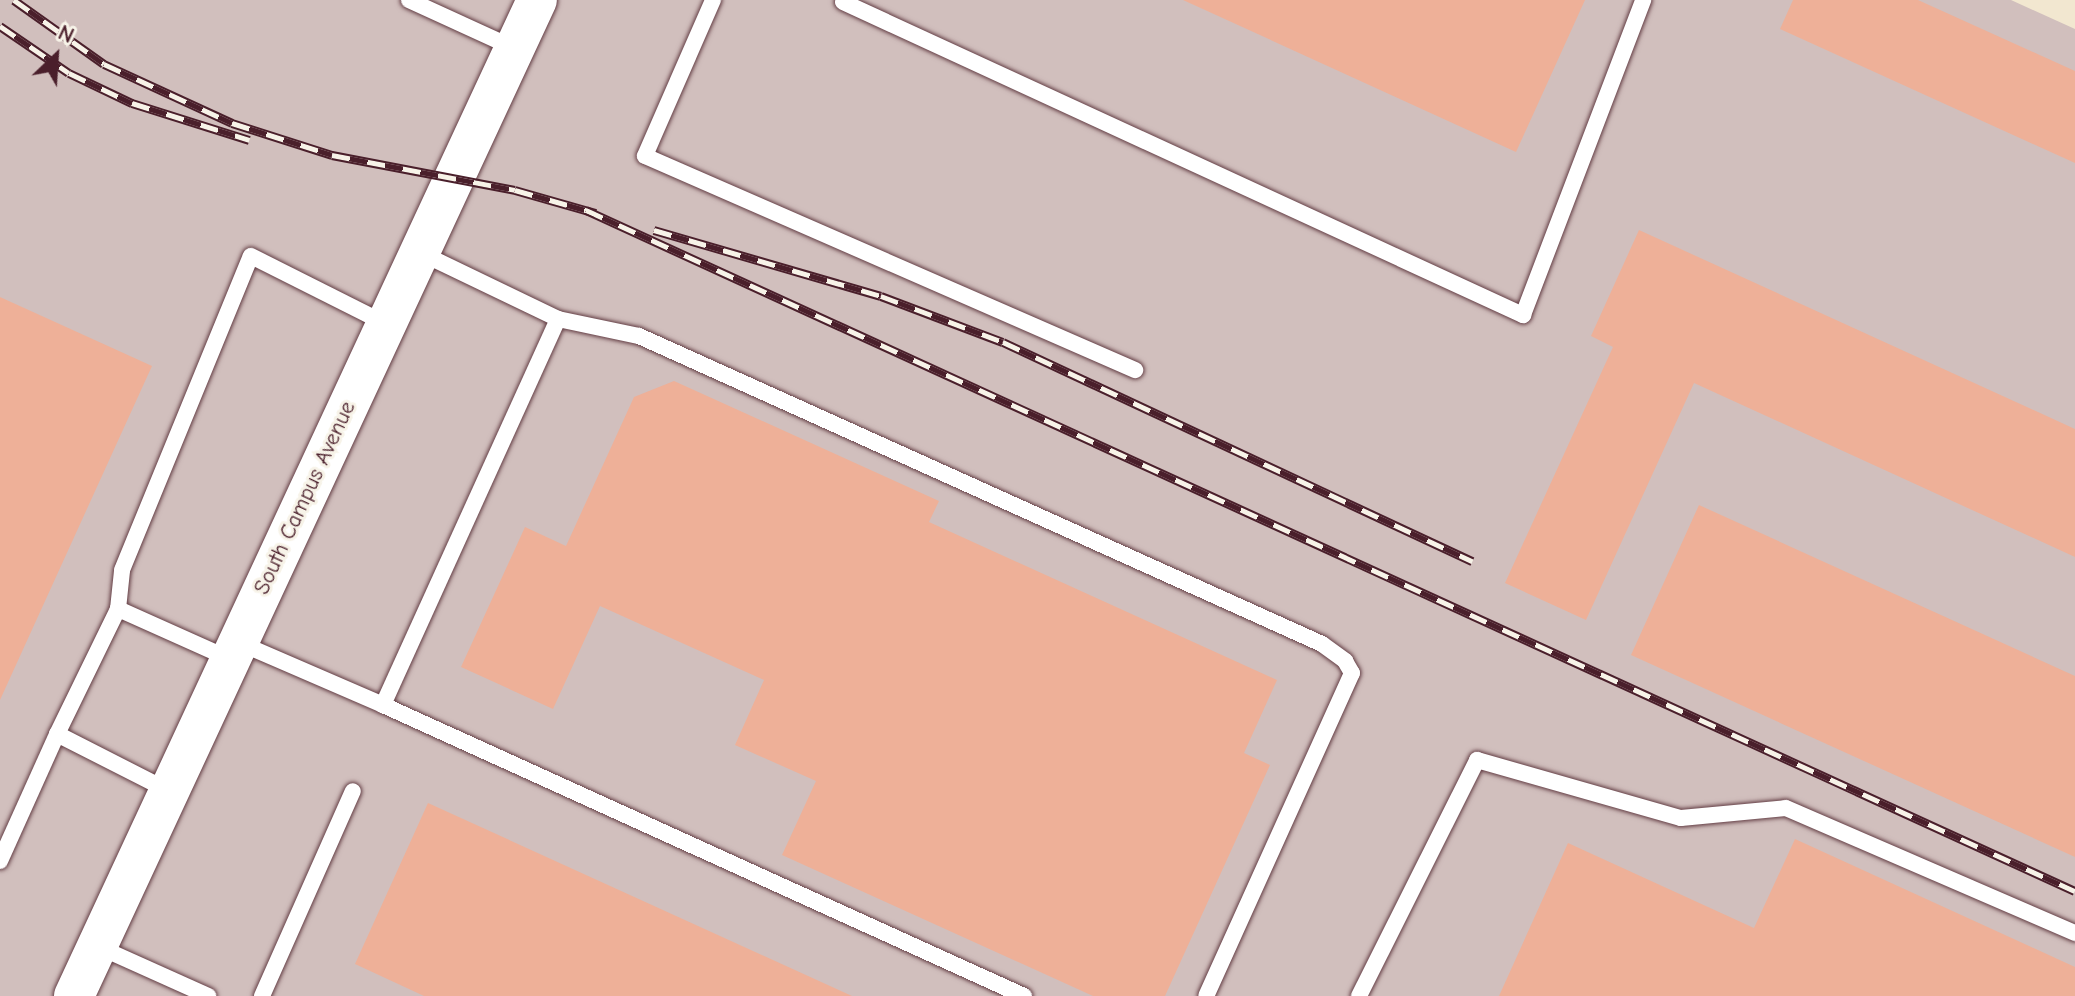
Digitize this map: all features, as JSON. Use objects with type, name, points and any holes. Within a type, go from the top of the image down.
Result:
[{"type":"street","name":"South Campus Avenue","points":[[74,996],[537,0]]},
{"type":"lane","points":[[409,0],[514,48]]},
{"type":"lane","points":[[713,0],[645,156],[1135,370]]},
{"type":"lane","points":[[843,2],[1523,315],[1643,0]]},
{"type":"lane","points":[[419,252],[558,319],[639,336],[1322,644],[1345,661],[1352,673],[1206,996]]},
{"type":"lane","points":[[0,861],[118,609],[122,570],[251,256],[386,324]]},
{"type":"lane","points":[[383,705],[558,319]]},
{"type":"lane","points":[[118,609],[383,705],[1024,996]]},
{"type":"lane","points":[[57,734],[169,791]]},
{"type":"lane","points":[[1359,996],[1477,760],[1681,818],[1786,808],[2075,933]]},
{"type":"lane","points":[[262,996],[353,791]]},
{"type":"lane","points":[[97,946],[208,996]]},
{"type":"shaded area","points":[[0,0],[2011,0],[2075,29],[2075,996],[0,996]]},
{"type":"building","points":[[1183,0],[1585,0],[1516,152]]},
{"type":"building","points":[[1793,0],[1918,0],[2075,71],[2075,163],[1780,29]]},
{"type":"building","points":[[1639,230],[2075,429],[2075,557],[1694,383],[1586,620],[1505,583],[1613,347],[1591,336]]},
{"type":"building","points":[[0,297],[152,366],[0,700]]},
{"type":"building","points":[[674,381],[939,501],[929,522],[1277,680],[1244,753],[1270,765],[1165,996],[1093,996],[782,855],[816,781],[735,745],[764,680],[600,606],[553,709],[461,667],[525,527],[566,546],[634,397]]},
{"type":"building","points":[[1699,505],[2075,676],[2075,857],[1631,655]]},
{"type":"building","points":[[428,803],[852,996],[424,996],[355,964]]},
{"type":"building","points":[[1795,839],[2075,967],[2075,996],[1499,996],[1568,843],[1754,928]]},
{"type":"railway","points":[[14,0],[104,64],[232,123],[332,155],[515,190],[596,213]]},
{"type":"railway","points":[[0,26],[69,73],[132,103],[249,140]]},
{"type":"railway","points":[[586,210],[2075,891]]},
{"type":"railway","points":[[654,230],[881,296],[1003,342],[1472,561]]}]
